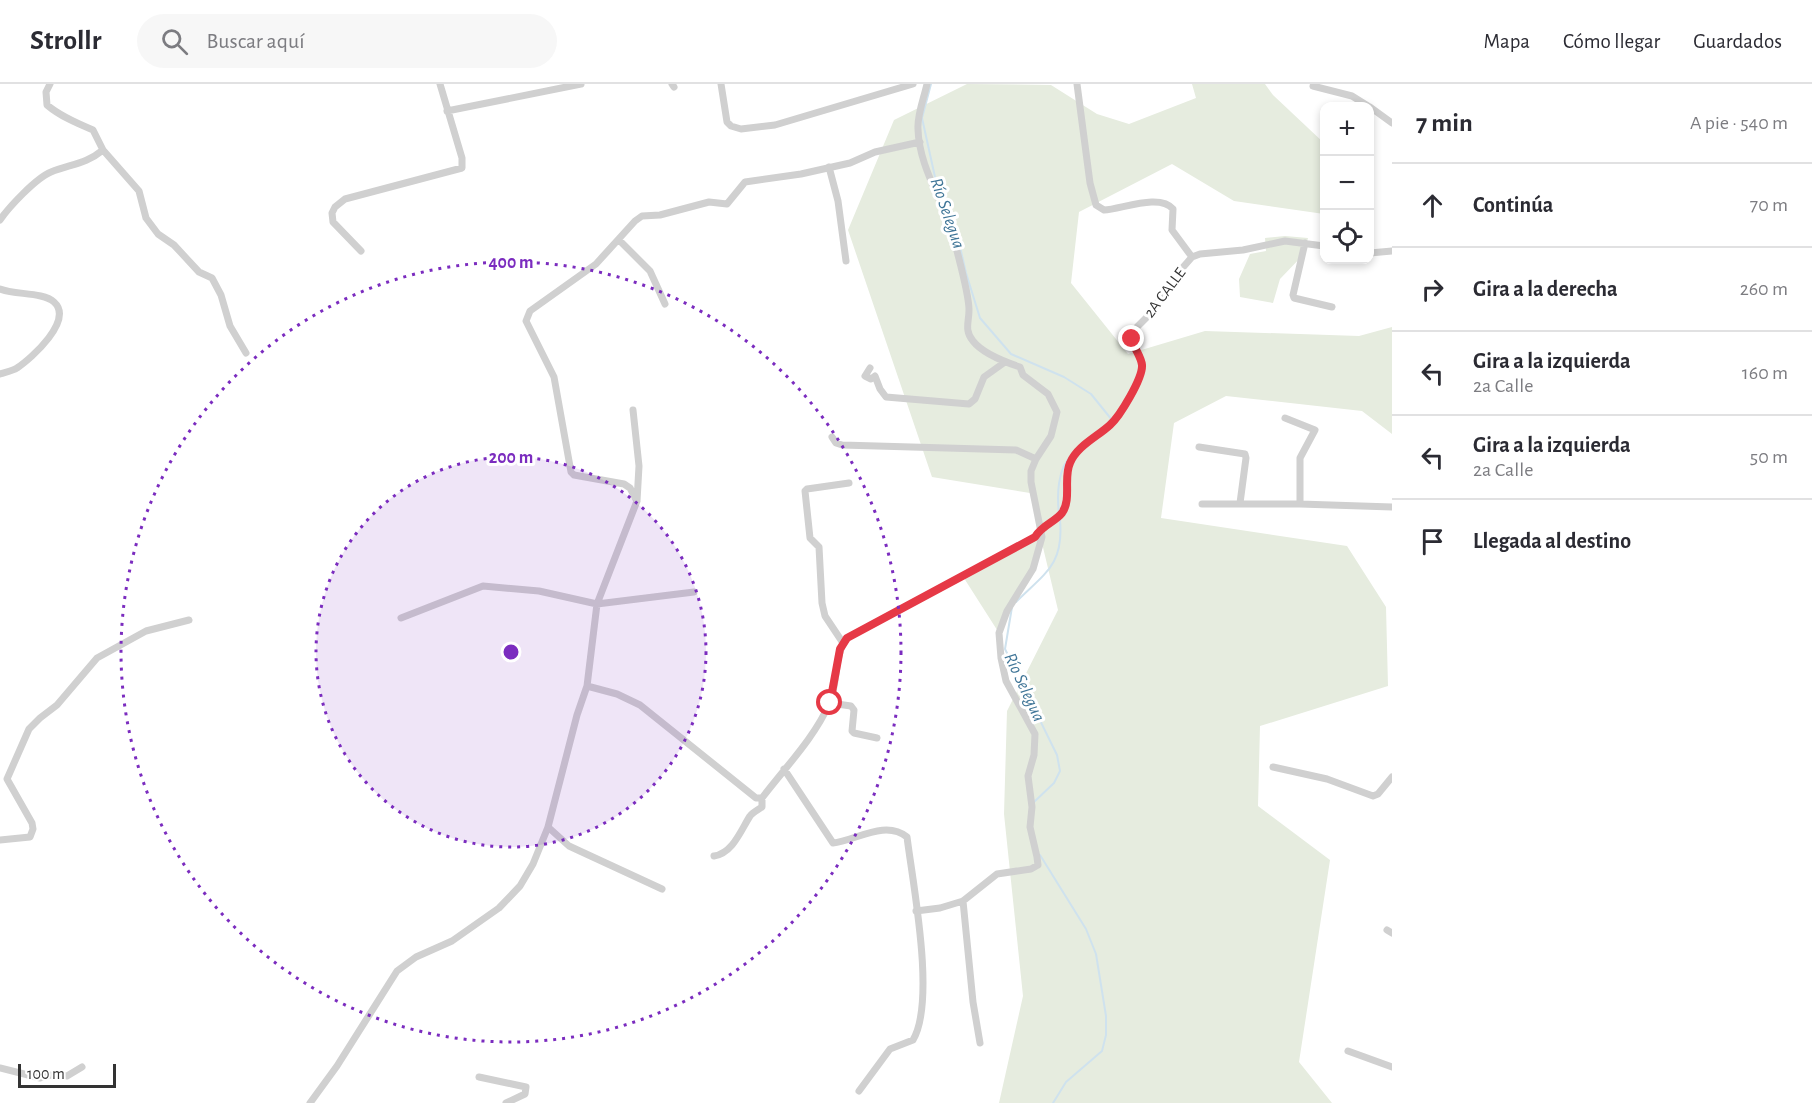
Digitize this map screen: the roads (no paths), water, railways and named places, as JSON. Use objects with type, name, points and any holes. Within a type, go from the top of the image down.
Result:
[{"type":"street","points":[[50,84],[46,92],[47,105],[63,116],[93,129],[103,150],[139,191],[146,218],[158,234],[174,245],[199,272],[212,278],[230,326],[246,353]]},
{"type":"street","points":[[361,251],[333,222],[331,217],[335,207],[345,199],[462,168],[462,158],[440,84]]},
{"type":"street","points":[[447,111],[580,84]]},
{"type":"street","points":[[721,84],[727,122],[731,126],[746,129],[775,125],[913,84]]},
{"type":"street","points":[[916,911],[940,908],[963,901],[997,874],[1031,869],[1038,865],[1038,857],[1029,827],[1032,804],[1028,776],[1034,755],[1035,734],[1006,681],[999,633],[1007,611],[1033,569],[1042,537],[1030,482],[1031,471],[1036,459],[1052,436],[1057,412],[1048,394],[1023,375],[1020,367],[981,349],[969,334],[966,322],[969,310],[954,239],[923,159],[920,142],[918,128],[927,84]]},
{"type":"street","points":[[1077,84],[1090,183],[1096,205],[1104,210],[1144,203],[1164,202],[1170,205],[1173,209],[1172,230],[1174,235],[1192,257]]},
{"type":"street","points":[[1313,86],[1352,96],[1361,102]]},
{"type":"street","points":[[1374,110],[1392,123]]},
{"type":"street","points":[[637,501],[630,488],[624,484],[574,476],[571,472],[554,377],[526,321],[530,311],[596,264],[642,216],[660,215],[709,202],[727,204],[745,182],[801,174],[850,163],[875,152],[920,142]]},
{"type":"street","points":[[0,220],[9,207],[48,173],[92,159],[103,150]]},
{"type":"street","points":[[829,167],[838,201],[846,261]]},
{"type":"street","points":[[619,240],[650,271],[665,304]]},
{"type":"street","name":"2A CALLE","points":[[843,644],[847,638],[1035,537],[1040,528],[1059,515],[1066,502],[1066,480],[1070,462],[1082,447],[1112,424],[1139,381],[1142,364],[1132,339],[1137,327],[1150,314],[1172,281],[1192,257],[1285,241],[1320,245]]},
{"type":"street","points":[[1305,243],[1294,298],[1332,307]]},
{"type":"street","points":[[1374,253],[1392,251]]},
{"type":"street","points":[[0,289],[47,298],[55,303],[59,310],[59,320],[53,333],[34,355],[16,369],[0,374]]},
{"type":"street","points":[[870,368],[865,376],[871,379],[875,376],[886,397],[969,404],[975,399],[984,377],[1005,362]]},
{"type":"street","points":[[310,1103],[337,1066],[397,971],[416,957],[452,940],[499,908],[520,886],[533,864],[548,827],[587,686],[597,604],[637,501],[639,466],[633,410]]},
{"type":"street","points":[[1285,418],[1315,430],[1300,458],[1300,504]]},
{"type":"street","points":[[832,437],[836,443],[842,445],[1016,450],[1036,459]]},
{"type":"street","points":[[1199,447],[1245,454],[1240,503]]},
{"type":"street","points":[[714,856],[723,852],[738,837],[752,814],[762,807],[762,798],[817,726],[830,703],[840,649],[843,644],[825,616],[822,603],[819,547],[810,538],[805,494],[807,489],[849,483]]},
{"type":"street","points":[[1202,504],[1392,507]]},
{"type":"street","points":[[401,618],[483,586],[539,591],[597,604],[694,592]]},
{"type":"street","points":[[0,840],[30,837],[33,829],[32,823],[7,779],[29,729],[57,705],[97,658],[146,631],[189,620]]},
{"type":"street","points":[[587,686],[617,694],[640,705],[756,798],[762,798]]},
{"type":"street","points":[[830,703],[851,706],[854,710],[852,731],[877,738]]},
{"type":"street","points":[[1273,767],[1327,778],[1373,796],[1378,794],[1392,777]]},
{"type":"street","points":[[784,769],[833,843],[864,833],[891,831],[902,833],[907,837],[924,992],[920,1019],[915,1038],[888,1051],[859,1091]]},
{"type":"street","points":[[548,827],[569,846],[662,889]]},
{"type":"street","points":[[963,901],[980,1043]]},
{"type":"street","points":[[1348,1051],[1392,1067]]},
{"type":"street","points":[[0,1068],[40,1078],[47,1075],[67,1076],[82,1067]]},
{"type":"street","points":[[478,1077],[526,1087],[525,1094],[506,1103]]},
{"type":"waterway","name":"Río Selegua","points":[[931,84],[922,118],[935,177],[948,212]]},
{"type":"waterway","name":"Río Selegua","points":[[950,217],[957,234],[980,318],[1011,354],[1064,377],[1091,394],[1112,420]]},
{"type":"waterway","name":"Río Selegua","points":[[1059,514],[1058,491],[1061,475],[1063,467],[1072,455]]},
{"type":"waterway","name":"Río Selegua","points":[[1016,602],[1044,575],[1055,558],[1059,548],[1060,520]]},
{"type":"waterway","name":"Río Selegua","points":[[1012,607],[1005,649],[1057,755],[1060,771],[1054,783],[1034,802]]},
{"type":"waterway","name":"Río Selegua","points":[[1040,855],[1086,929],[1096,954],[1106,1016],[1106,1035],[1102,1051],[1066,1082],[1053,1103]]}]
